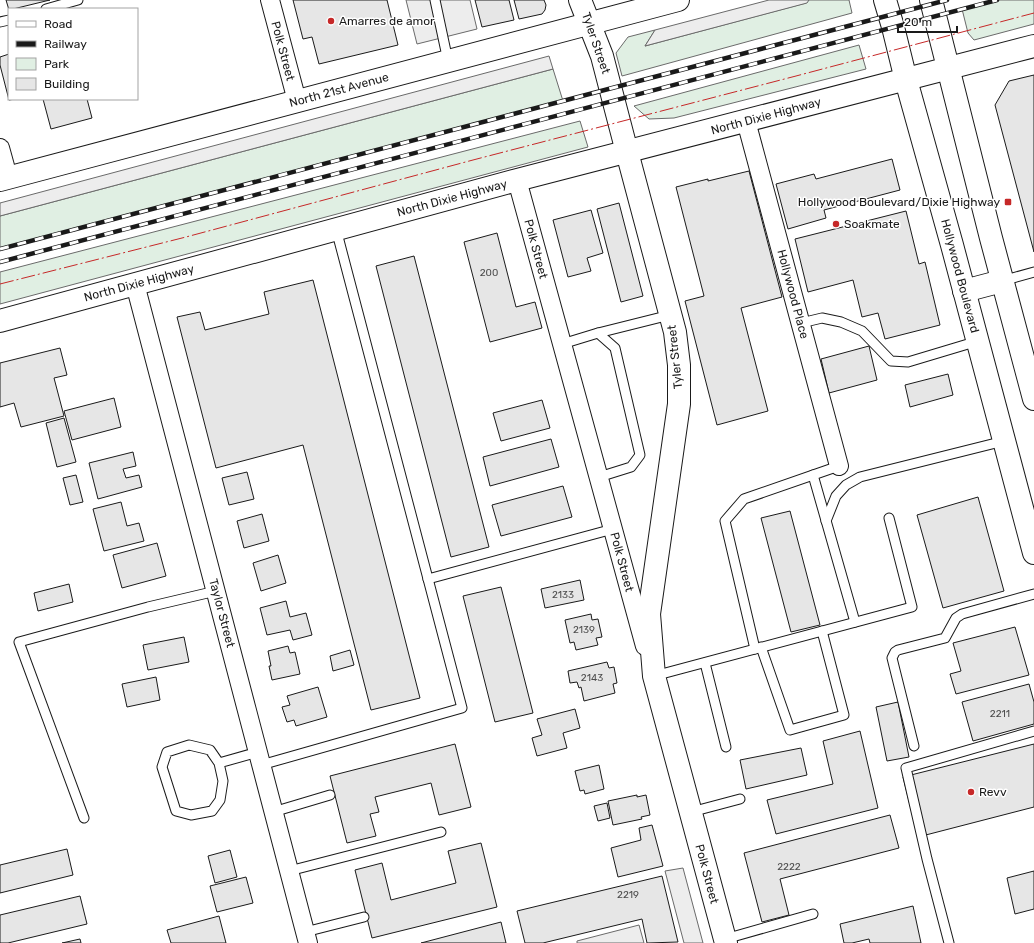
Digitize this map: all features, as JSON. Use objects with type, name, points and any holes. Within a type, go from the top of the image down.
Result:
[{"type":"main road","name":"Tyler Street","points":[[580,0],[602,56],[675,332],[679,404],[649,614],[654,676]]},
{"type":"main road","name":"North 21st Avenue","points":[[4,178],[678,0]]},
{"type":"main road","name":"Hollywood Boulevard","points":[[885,0],[1034,553]]},
{"type":"main road","points":[[917,0],[942,70],[1000,272],[1034,399]]},
{"type":"main road","points":[[931,0],[942,70]]},
{"type":"main road","name":"North Dixie Highway","points":[[0,321],[516,180],[1034,46]]},
{"type":"main road","points":[[964,291],[1000,272]]},
{"type":"main road","name":"Polk Street","points":[[654,676],[726,941]]},
{"type":"street","name":"Polk Street","points":[[270,0],[297,101]]},
{"type":"street","name":"Hollywood Place","points":[[746,121],[839,466]]},
{"type":"street","points":[[0,148],[4,178]]},
{"type":"street","name":"Polk Street","points":[[516,180],[654,676]]},
{"type":"street","name":"Taylor Street","points":[[135,284],[307,938]]},
{"type":"lane","points":[[50,8],[78,0]]},
{"type":"lane","points":[[435,0],[448,61]]},
{"type":"lane","points":[[220,763],[259,758],[462,708],[336,229]]},
{"type":"lane","points":[[1000,272],[1034,272]]},
{"type":"lane","points":[[562,344],[670,314]]},
{"type":"lane","points":[[801,323],[822,318],[842,322],[862,331],[891,361],[908,362],[978,341]]},
{"type":"lane","points":[[598,333],[614,348],[640,456],[631,467],[599,477]]},
{"type":"lane","points":[[826,521],[836,496],[846,485],[860,477],[1004,441]]},
{"type":"lane","points":[[822,631],[844,715],[790,730],[758,648],[725,521],[744,499],[839,466]]},
{"type":"lane","points":[[813,475],[855,622]]},
{"type":"lane","points":[[654,676],[912,607],[889,518]]},
{"type":"lane","points":[[428,579],[613,529]]},
{"type":"lane","points":[[84,818],[19,642],[148,607],[216,591]]},
{"type":"lane","points":[[914,746],[892,658],[895,652],[945,638],[956,618],[962,614],[1034,594]]},
{"type":"lane","points":[[705,662],[726,747]]},
{"type":"lane","points":[[949,943],[929,867],[906,768],[1034,732]]},
{"type":"lane","points":[[189,745],[210,750],[220,763],[223,780],[220,800],[212,811],[191,815],[176,811],[162,767],[167,752],[189,745]]},
{"type":"lane","points":[[273,812],[330,795]]},
{"type":"lane","points":[[691,812],[740,799]]},
{"type":"lane","points":[[289,871],[442,832]]},
{"type":"lane","points":[[726,941],[813,914]]},
{"type":"lane","points":[[307,938],[364,917]]},
{"type":"green space","points":[[809,0],[849,0],[852,13],[622,76],[616,53],[628,37],[655,30],[645,46],[806,3]]},
{"type":"green space","points":[[997,0],[1034,0],[1034,24],[974,40],[968,33],[962,9]]},
{"type":"green space","points":[[859,45],[866,69],[674,118],[649,119],[634,106]]},
{"type":"green space","points":[[553,69],[563,101],[0,249],[0,216]]},
{"type":"green space","points":[[580,121],[588,147],[0,304],[0,272]]},
{"type":"shaded area","points":[[406,0],[470,0],[477,29],[417,44]]},
{"type":"shaded area","points":[[769,0],[809,0],[807,3],[645,46],[655,30]]},
{"type":"shaded area","points":[[549,56],[553,69],[0,216],[0,203]]},
{"type":"shaded area","points":[[683,868],[703,943],[684,943],[665,871]]},
{"type":"shaded area","points":[[639,925],[644,943],[577,943],[577,941]]},
{"type":"building","points":[[6,0],[50,0],[17,8],[8,8]]},
{"type":"building","points":[[293,0],[387,0],[398,45],[319,64],[312,37],[303,39]]},
{"type":"building","points":[[475,0],[509,0],[514,20],[482,27]]},
{"type":"building","points":[[514,0],[544,0],[546,5],[545,10],[542,14],[519,19]]},
{"type":"building","points":[[8,54],[8,96],[0,65],[0,57]]},
{"type":"building","points":[[1034,75],[1034,252],[995,105],[1009,81]]},
{"type":"building","points":[[43,100],[87,100],[92,118],[51,129]]},
{"type":"building","points":[[892,159],[900,190],[824,210],[826,218],[788,229],[776,184],[814,174],[816,179]]},
{"type":"building","points":[[749,171],[782,297],[741,308],[768,411],[717,425],[685,301],[704,296],[676,187]]},
{"type":"building","points":[[619,203],[643,296],[621,302],[597,209]]},
{"type":"building","points":[[591,210],[603,253],[587,258],[591,271],[568,277],[553,220]]},
{"type":"building","points":[[906,211],[919,264],[925,262],[940,325],[885,339],[878,313],[862,317],[853,280],[808,292],[795,239]]},
{"type":"building","points":[[497,233],[516,307],[535,302],[542,328],[490,342],[464,242]]},
{"type":"building","points":[[414,256],[489,547],[451,557],[376,266]]},
{"type":"building","points":[[313,280],[420,698],[371,710],[303,445],[216,468],[177,317],[200,312],[205,330],[269,314],[264,292]]},
{"type":"building","points":[[869,346],[877,380],[829,393],[821,359]]},
{"type":"building","points":[[60,348],[67,375],[54,378],[64,416],[21,427],[14,403],[0,407],[0,363]]},
{"type":"building","points":[[948,374],[953,395],[910,407],[905,385]]},
{"type":"building","points":[[114,398],[121,427],[72,440],[64,411]]},
{"type":"building","points":[[542,400],[550,428],[501,441],[493,413]]},
{"type":"building","points":[[64,418],[76,462],[57,467],[46,423]]},
{"type":"building","points":[[551,439],[559,467],[490,486],[483,457]]},
{"type":"building","points":[[133,452],[136,466],[123,469],[126,478],[139,475],[142,487],[98,499],[89,463]]},
{"type":"building","points":[[247,472],[254,499],[229,505],[222,478]]},
{"type":"building","points":[[76,475],[83,502],[70,505],[63,478]]},
{"type":"building","points":[[563,486],[572,517],[501,536],[492,505]]},
{"type":"building","points":[[978,497],[1004,591],[943,608],[917,515]]},
{"type":"building","points":[[121,502],[127,526],[139,523],[144,541],[104,551],[93,509]]},
{"type":"building","points":[[790,511],[820,625],[791,632],[761,518]]},
{"type":"building","points":[[262,514],[269,541],[244,548],[237,521]]},
{"type":"building","points":[[157,543],[166,576],[122,588],[113,555]]},
{"type":"building","points":[[278,555],[286,583],[261,591],[253,563]]},
{"type":"building","points":[[580,580],[584,600],[545,608],[541,589]]},
{"type":"building","points":[[69,584],[73,602],[38,611],[34,593]]},
{"type":"building","points":[[501,587],[533,713],[495,722],[463,596]]},
{"type":"building","points":[[286,601],[290,617],[306,613],[312,635],[293,640],[290,630],[267,635],[260,608]]},
{"type":"building","points":[[591,614],[592,620],[598,619],[602,637],[596,638],[598,645],[576,650],[574,642],[570,643],[565,620]]},
{"type":"building","points":[[1015,627],[1029,675],[956,694],[950,674],[961,671],[953,643]]},
{"type":"building","points":[[184,637],[189,662],[148,670],[143,645]]},
{"type":"building","points":[[288,646],[290,653],[295,652],[300,674],[272,680],[268,651]]},
{"type":"building","points":[[350,650],[354,665],[333,671],[330,656]]},
{"type":"building","points":[[607,662],[609,668],[614,667],[617,683],[613,684],[615,693],[584,701],[581,687],[579,688],[577,682],[570,683],[568,671]]},
{"type":"building","points":[[156,677],[160,700],[127,707],[122,684]]},
{"type":"building","points":[[1029,684],[1034,702],[1034,724],[973,741],[962,702]]},
{"type":"building","points":[[318,687],[327,717],[296,726],[294,720],[287,722],[282,707],[290,705],[287,696]]},
{"type":"building","points":[[898,702],[909,757],[887,761],[876,707]]},
{"type":"building","points":[[575,709],[580,728],[563,733],[567,748],[537,756],[532,738],[542,735],[537,719]]},
{"type":"building","points":[[860,731],[878,808],[776,834],[767,800],[833,784],[823,741]]},
{"type":"building","points":[[455,744],[471,807],[439,815],[431,783],[375,797],[379,812],[370,814],[376,836],[347,843],[330,776]]},
{"type":"building","name":"Revv","points":[[1034,744],[1034,807],[918,837],[903,777]]},
{"type":"building","points":[[801,748],[807,775],[746,789],[740,760]]},
{"type":"building","points":[[599,765],[604,789],[585,794],[584,790],[580,791],[575,771]]},
{"type":"building","points":[[637,795],[637,797],[646,795],[650,815],[641,817],[642,819],[613,825],[608,801]]},
{"type":"building","points":[[607,803],[610,818],[598,821],[594,806]]},
{"type":"building","points":[[890,815],[899,848],[780,879],[789,915],[762,922],[744,853]]},
{"type":"building","points":[[652,825],[663,866],[618,877],[611,848],[641,840],[639,828]]},
{"type":"building","points":[[481,843],[497,907],[372,938],[355,870],[382,863],[391,900],[456,883],[448,851]]},
{"type":"building","points":[[67,849],[73,875],[0,893],[0,865]]},
{"type":"building","points":[[230,850],[237,877],[215,883],[208,856]]},
{"type":"building","points":[[1034,871],[1034,909],[1015,914],[1007,878]]},
{"type":"building","points":[[662,876],[678,942],[647,943],[642,919],[543,943],[525,943],[517,911]]},
{"type":"building","points":[[246,877],[253,903],[217,912],[210,886]]},
{"type":"building","points":[[80,896],[87,924],[8,943],[0,943],[0,915]]},
{"type":"building","points":[[913,906],[921,943],[870,943],[869,939],[852,943],[844,943],[840,924]]},
{"type":"building","points":[[219,916],[226,943],[171,943],[167,930]]},
{"type":"building","points":[[501,922],[506,943],[421,943]]},
{"type":"building","points":[[80,939],[81,943],[62,943]]},
{"type":"railway","points":[[0,249],[947,0]]},
{"type":"railway","points":[[0,262],[997,0]]},
{"type":"power","points":[[0,284],[186,237],[1034,13]]},
{"type":"place","name":"Amarres de amor","points":[[331,21]]},
{"type":"place","name":"Hollywood Boulevard/Dixie Highway","points":[[1008,202]]},
{"type":"place","name":"Soakmate","points":[[836,224]]},
{"type":"place","name":"Revv","points":[[971,792]]}]
